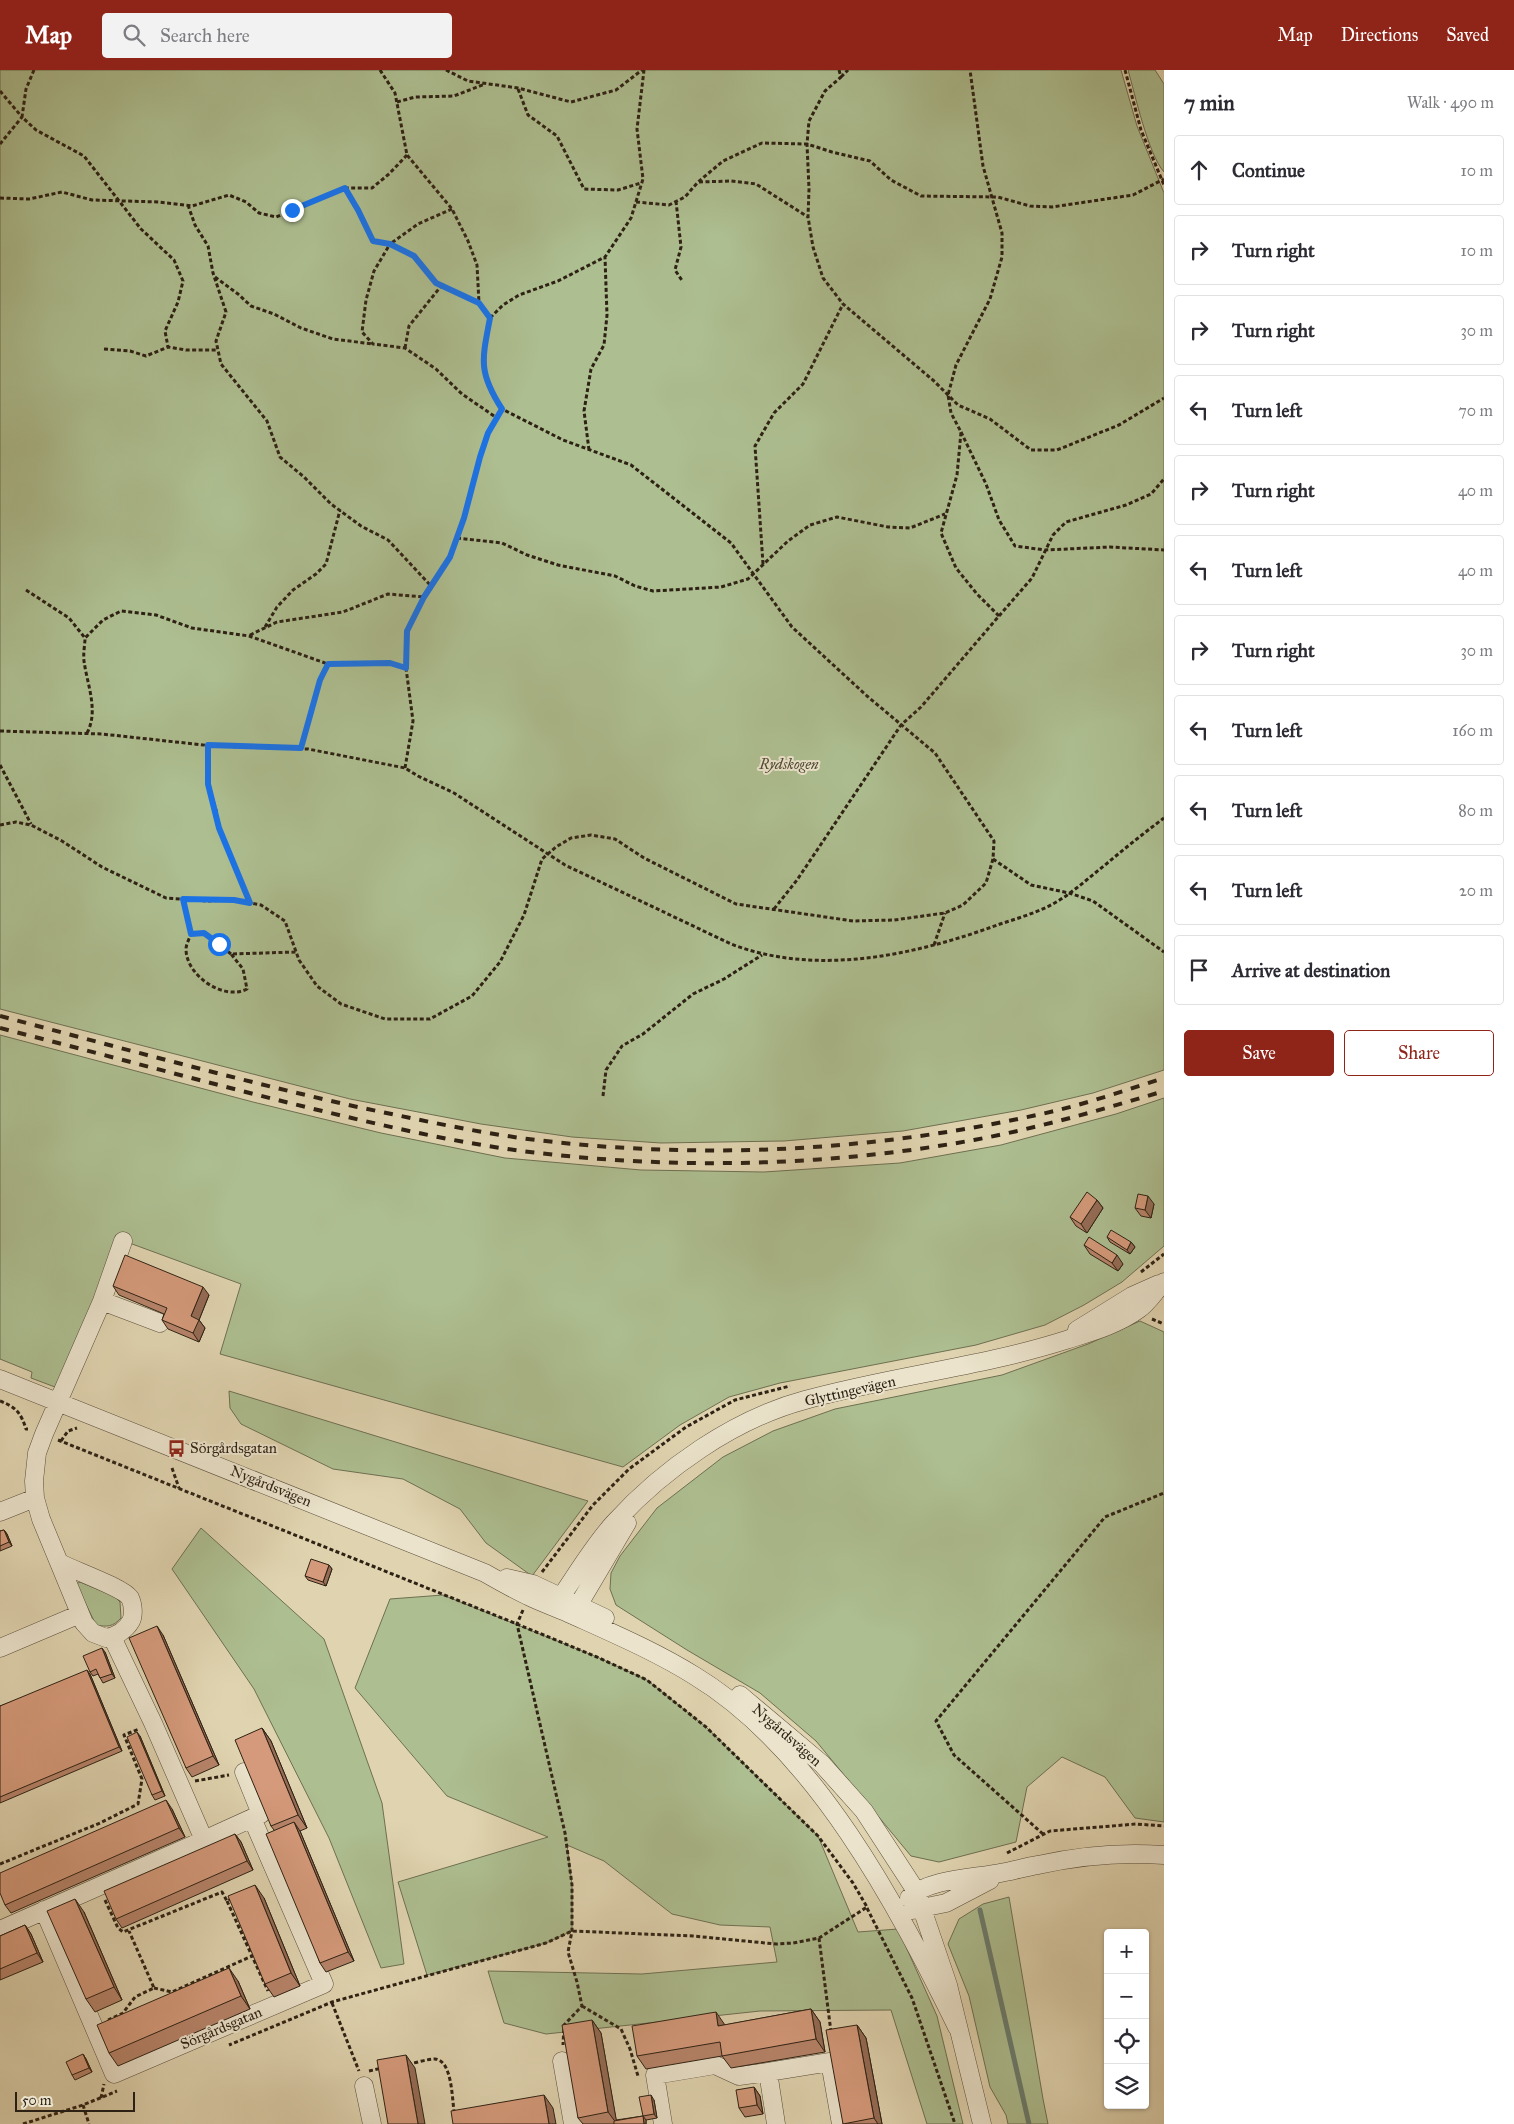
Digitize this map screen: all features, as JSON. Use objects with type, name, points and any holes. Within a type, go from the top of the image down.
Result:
[{"type":"street","points":[[60,1563],[116,1588],[130,1597],[133,1607],[132,1620],[123,1631],[112,1637],[98,1636],[84,1622],[41,1520],[35,1498],[35,1468],[44,1434],[102,1301],[123,1241]]},
{"type":"street","name":"Glyttingevägen","points":[[568,1604],[588,1557],[614,1523],[690,1456],[734,1429],[804,1400],[990,1361],[1054,1344],[1132,1296],[1164,1282]]},
{"type":"street","points":[[102,1301],[160,1323]]},
{"type":"street","name":"Nygårdsvägen","points":[[0,1379],[484,1573],[528,1596],[568,1604],[613,1621],[691,1662],[746,1699],[822,1764],[864,1812],[916,1891],[948,1985],[982,2124]]},
{"type":"street","name":"Glyttingevägen","points":[[568,1604],[596,1574],[623,1527],[663,1478]]},
{"type":"street","points":[[0,1512],[35,1498]]},
{"type":"street","points":[[596,1574],[598,1601],[613,1621]]},
{"type":"street","name":"Nygårdsvägen","points":[[568,1604],[697,1677],[738,1708],[790,1756],[837,1817],[873,1871],[897,1911],[957,2027]]},
{"type":"street","points":[[0,1648],[80,1614]]},
{"type":"street","points":[[112,1637],[153,1723],[204,1840]]},
{"type":"street","points":[[0,1930],[261,1814],[244,1772]]},
{"type":"street","name":"Sörgårdsgatan","points":[[44,1910],[114,2074],[324,1984],[252,1818]]},
{"type":"street","points":[[897,1911],[916,1891],[940,1884],[1078,1858],[1117,1855],[1164,1855]]},
{"type":"street","points":[[897,1911],[923,1909],[946,1903],[1004,1873]]},
{"type":"street","points":[[562,2061],[573,2124]]},
{"type":"street","points":[[664,2124],[655,2075],[715,2066],[739,2076],[830,2062],[842,2124]]},
{"type":"street","points":[[768,2072],[776,2124]]},
{"type":"street","points":[[361,2079],[372,2124]]},
{"type":"path","points":[[0,144],[22,117],[26,89],[34,70]]},
{"type":"path","points":[[380,70],[395,93],[407,155],[452,209],[468,241],[477,265],[479,303]]},
{"type":"path","points":[[446,70],[468,81],[518,88],[570,102],[616,90],[643,70]]},
{"type":"path","points":[[0,825],[16,822],[31,825],[62,841],[102,867],[166,898],[234,900],[261,905],[285,921],[299,960],[317,986],[341,1004],[385,1019],[430,1019],[472,996],[500,962],[524,915],[542,859],[571,838],[591,835],[614,839],[644,858],[736,904],[853,921],[894,920],[945,913],[963,905],[986,883],[994,859],[994,841],[935,753],[867,696],[792,627],[730,543],[631,465],[563,440],[502,409],[492,394],[485,377],[483,358],[490,318],[503,305],[519,295],[558,281],[605,256],[631,218],[643,179],[637,129],[643,70]]},
{"type":"path","points":[[839,70],[841,76]]},
{"type":"path","points":[[848,70],[825,91],[810,121],[807,144],[808,217],[813,247],[823,278],[843,304],[934,381],[958,405],[990,419],[1031,450],[1057,450],[1119,425],[1164,398]]},
{"type":"path","points":[[970,70],[983,166],[1002,233],[1002,257],[990,299],[956,365],[948,395],[951,413],[986,484],[999,520],[1015,546],[1045,550],[1110,547],[1164,550]]},
{"type":"path","points":[[636,202],[669,205],[686,197],[698,182],[723,161],[762,144],[807,144],[870,161],[892,180],[921,196],[992,198],[1030,206],[1052,207],[1133,195],[1163,182],[1142,130],[1125,70]]},
{"type":"path","points":[[397,102],[415,97],[454,96],[486,83]]},
{"type":"path","points":[[518,88],[528,115],[557,136],[584,188],[618,190],[641,183]]},
{"type":"path","points":[[0,91],[36,130],[84,156],[122,202],[141,229],[174,260],[183,281],[178,302],[165,331],[168,347]]},
{"type":"path","points":[[0,198],[29,199],[62,192],[92,200],[159,202],[192,206],[229,195],[246,202],[260,213],[276,217],[345,188],[372,188],[407,155]]},
{"type":"path","points":[[698,182],[732,181],[756,184],[808,217]]},
{"type":"path","points":[[345,188],[373,241],[390,244],[414,256],[436,283],[479,303],[490,318]]},
{"type":"path","points":[[676,201],[681,247],[675,270],[683,282]]},
{"type":"path","points":[[188,205],[195,225],[208,246],[214,277],[226,312],[216,340],[221,364],[267,421],[280,457],[340,510],[361,526],[388,540],[431,586]]},
{"type":"path","points":[[373,344],[362,332],[366,300],[374,271],[390,244],[418,224],[452,209]]},
{"type":"path","points":[[589,450],[584,411],[591,369],[604,345],[607,316],[605,256]]},
{"type":"path","points":[[214,277],[251,306],[274,314],[301,328],[333,339],[405,348],[436,369],[462,394],[497,418]]},
{"type":"path","points":[[405,348],[409,326],[442,286]]},
{"type":"path","points":[[763,564],[755,446],[774,413],[803,384],[843,304]]},
{"type":"path","points":[[104,349],[130,351],[146,356],[168,347],[186,350],[218,350]]},
{"type":"path","points":[[405,768],[414,721],[406,668],[407,631],[424,597],[450,557],[464,518],[488,433],[502,409]]},
{"type":"path","points":[[961,432],[957,474],[941,533],[956,568],[977,594],[1000,616]]},
{"type":"path","points":[[774,910],[811,860],[901,725],[921,707],[1032,578],[1053,535],[1066,522],[1126,505],[1151,494],[1164,479]]},
{"type":"path","points":[[263,629],[277,608],[293,590],[316,574],[326,564],[340,510]]},
{"type":"path","points":[[457,538],[502,543],[527,555],[558,565],[615,576],[635,586],[654,591],[721,587],[748,579],[788,541],[810,525],[837,517],[888,527],[910,528],[945,514]]},
{"type":"path","points":[[26,590],[68,618],[85,638]]},
{"type":"path","points":[[249,636],[277,622],[343,612],[388,594],[424,597]]},
{"type":"path","points":[[86,733],[92,724],[93,709],[84,659],[85,638],[103,620],[121,612],[156,615],[192,628],[249,636],[328,664],[390,663],[406,668]]},
{"type":"path","points":[[301,748],[320,680],[328,664]]},
{"type":"path","points":[[0,731],[86,733],[208,745],[301,748],[405,768],[454,793],[547,854],[711,935],[762,955],[790,960],[884,955],[934,945],[980,932],[1047,907],[1069,893],[1164,818]]},
{"type":"path","points":[[208,745],[208,784],[219,828],[250,903]]},
{"type":"path","points":[[0,765],[31,825]]},
{"type":"path","points":[[994,859],[1031,885],[1069,893],[1093,901],[1164,952]]},
{"type":"path","points":[[183,899],[191,934],[186,949],[190,966],[216,990],[239,993],[248,989],[243,969],[231,954],[204,933],[191,934]]},
{"type":"path","points":[[934,945],[945,913]]},
{"type":"path","points":[[231,954],[296,952]]},
{"type":"path","points":[[602,1096],[606,1070],[622,1046],[643,1034],[693,994],[724,979],[762,955]]},
{"type":"path","points":[[0,1401],[12,1406],[21,1414],[26,1429],[44,1434],[598,1656],[646,1680],[706,1727],[818,1836],[853,1883],[867,1907],[912,1998],[955,2124]]},
{"type":"path","points":[[172,1468],[180,1489]]},
{"type":"path","points":[[1043,1834],[954,1755],[936,1721],[1105,1517],[1164,1492]]},
{"type":"path","points":[[517,1624],[565,1833],[572,1885],[572,1930],[568,1952],[582,2006],[621,2029],[630,2049],[638,2077],[655,2075]]},
{"type":"path","points":[[0,1864],[100,1823],[138,1804],[142,1779],[124,1735],[153,1723]]},
{"type":"path","points":[[180,1784],[244,1772]]},
{"type":"path","points":[[1006,1854],[1050,1831],[1136,1824],[1164,1826]]},
{"type":"path","points":[[853,1883],[873,1871]]},
{"type":"path","points":[[99,1886],[118,1928],[123,1932],[222,1892],[274,2006]]},
{"type":"path","points":[[227,1901],[236,1897]]},
{"type":"path","points":[[222,2047],[332,2002],[546,1943],[572,1930],[694,1936],[793,1944],[819,1938],[867,1907]]},
{"type":"path","points":[[129,1931],[154,1988]]},
{"type":"path","points":[[819,1938],[832,2035]]},
{"type":"path","points":[[94,2026],[124,2013],[135,1997],[154,1988],[172,1992],[252,1956]]},
{"type":"path","points":[[332,2002],[361,2079],[388,2068]]},
{"type":"path","points":[[562,2061],[564,2025],[582,2006]]},
{"type":"path","points":[[407,2064],[436,2059],[443,2062],[448,2069],[456,2117]]},
{"type":"path","points":[[23,2124],[83,2106],[126,2088]]},
{"type":"path","points":[[83,2106],[89,2124]]},
{"type":"path","points":[[454,2111],[464,2109]]},
{"type":"green space","name":"Rydskogen","points":[[0,70],[1121,70],[1137,126],[1164,193],[1164,1070],[1093,1093],[1021,1110],[903,1131],[784,1141],[661,1143],[572,1137],[481,1124],[350,1099],[0,1009]]},
{"type":"green space","points":[[1128,70],[1155,70],[1164,84],[1164,172],[1147,138]]},
{"type":"green space","points":[[0,1035],[253,1102],[381,1133],[505,1158],[641,1170],[764,1172],[900,1163],[1001,1145],[1116,1114],[1164,1098],[1164,1246],[1122,1282],[1084,1305],[1045,1325],[976,1345],[780,1383],[729,1397],[680,1425],[623,1467],[220,1354],[241,1284],[124,1241],[102,1301],[55,1387],[31,1378],[32,1372],[0,1359]]},
{"type":"green space","points":[[1140,1321],[1164,1332],[1164,1822],[1135,1818],[1105,1777],[1062,1757],[1027,1787],[1016,1842],[939,1862],[911,1856],[816,1741],[760,1693],[616,1605],[610,1589],[611,1573],[620,1556],[657,1508],[723,1457],[773,1431],[835,1409],[1002,1375],[1088,1344]]},
{"type":"green space","points":[[229,1391],[588,1501],[532,1576],[486,1543],[460,1509],[403,1479],[333,1469],[241,1424],[230,1408]]},
{"type":"green space","points":[[201,1528],[324,1639],[382,1803],[404,1964],[381,1968],[329,1838],[254,1689],[172,1569]]},
{"type":"green space","points":[[80,1582],[114,1596],[120,1602],[121,1618],[110,1626],[96,1625],[76,1584]]},
{"type":"green space","points":[[443,1595],[597,1657],[647,1680],[706,1727],[818,1836],[858,1932],[898,1929],[937,2016],[963,2124],[927,2124],[891,2010],[760,2011],[546,2034],[504,2023],[488,1971],[642,1974],[777,1962],[770,1927],[720,1925],[672,1914],[604,1861],[567,1845],[572,1885],[572,1931],[546,1943],[427,1975],[398,1882],[548,1837],[447,1796],[355,1688],[390,1599]]},
{"type":"green space","points":[[1009,1897],[1048,2124],[1008,2124],[1006,2115],[990,2087],[969,1996],[948,1944],[959,1919],[983,1904]]},
{"type":"building","points":[[1087,1192],[1097,1200],[1081,1224],[1070,1217]]},
{"type":"building","points":[[1138,1194],[1148,1196],[1145,1210],[1135,1208]]},
{"type":"building","points":[[1111,1230],[1131,1242],[1127,1250],[1107,1237]]},
{"type":"building","points":[[1089,1237],[1117,1255],[1112,1263],[1084,1245]]},
{"type":"building","points":[[125,1255],[203,1287],[191,1316],[199,1320],[193,1333],[162,1320],[167,1308],[113,1286]]},
{"type":"building","points":[[4,1530],[9,1542],[0,1546],[0,1531]]},
{"type":"building","points":[[311,1559],[329,1565],[323,1582],[305,1576]]},
{"type":"building","points":[[157,1626],[213,1756],[186,1768],[129,1638]]},
{"type":"building","points":[[102,1648],[112,1674],[100,1678],[96,1669],[90,1672],[83,1656]]},
{"type":"building","points":[[87,1670],[119,1747],[0,1797],[0,1706]]},
{"type":"building","points":[[262,1728],[298,1815],[271,1826],[235,1740]]},
{"type":"building","points":[[137,1732],[162,1791],[152,1795],[127,1737]]},
{"type":"building","points":[[166,1800],[179,1828],[5,1905],[0,1893],[0,1873]]},
{"type":"building","points":[[294,1822],[348,1952],[320,1963],[266,1834]]},
{"type":"building","points":[[235,1834],[247,1861],[116,1919],[104,1891]]},
{"type":"building","points":[[255,1885],[291,1973],[265,1984],[228,1896]]},
{"type":"building","points":[[75,1899],[114,1987],[86,1999],[47,1911]]},
{"type":"building","points":[[25,1925],[37,1953],[0,1969],[0,1936]]},
{"type":"building","points":[[229,1968],[241,1996],[109,2053],[97,2025]]},
{"type":"building","points":[[811,2009],[816,2039],[722,2056],[720,2042],[637,2056],[632,2026],[716,2012],[718,2026]]},
{"type":"building","points":[[592,2020],[608,2112],[578,2118],[562,2025]]},
{"type":"building","points":[[857,2025],[874,2118],[843,2124],[826,2030]]},
{"type":"building","points":[[83,2054],[89,2068],[72,2075],[66,2062]]},
{"type":"building","points":[[406,2055],[418,2124],[388,2124],[377,2060]]},
{"type":"building","points":[[754,2087],[757,2105],[739,2108],[736,2090]]},
{"type":"building","points":[[544,2095],[549,2124],[453,2124],[451,2111]]},
{"type":"building","points":[[651,2095],[654,2114],[643,2116],[639,2097]]},
{"type":"building","points":[[643,2116],[644,2124],[614,2124],[614,2121]]},
{"type":"waterway","points":[[980,1910],[1029,2124]]},
{"type":"railway","points":[[0,1016],[176,1063],[353,1106],[484,1132],[591,1146],[718,1150],[781,1149],[907,1138],[970,1128],[1049,1112],[1164,1078]]},
{"type":"railway","points":[[0,1028],[278,1100],[419,1133],[522,1151],[635,1161],[748,1163],[861,1156],[918,1149],[1022,1130],[1164,1091]]},
{"type":"place","name":"Sörgårdsgatan","points":[[176,1448]]},
{"type":"route","points":[[219,944],[204,933],[191,934],[183,899],[207,901],[234,900],[250,903],[219,828],[208,784],[208,745],[301,748],[320,680],[328,664],[354,662],[390,663],[406,668],[407,631],[424,597],[450,557],[464,518],[488,433],[502,409],[492,394],[485,377],[483,358],[490,318],[479,303],[436,283],[414,256],[390,244],[373,241],[345,188],[319,201],[292,210]]}]
